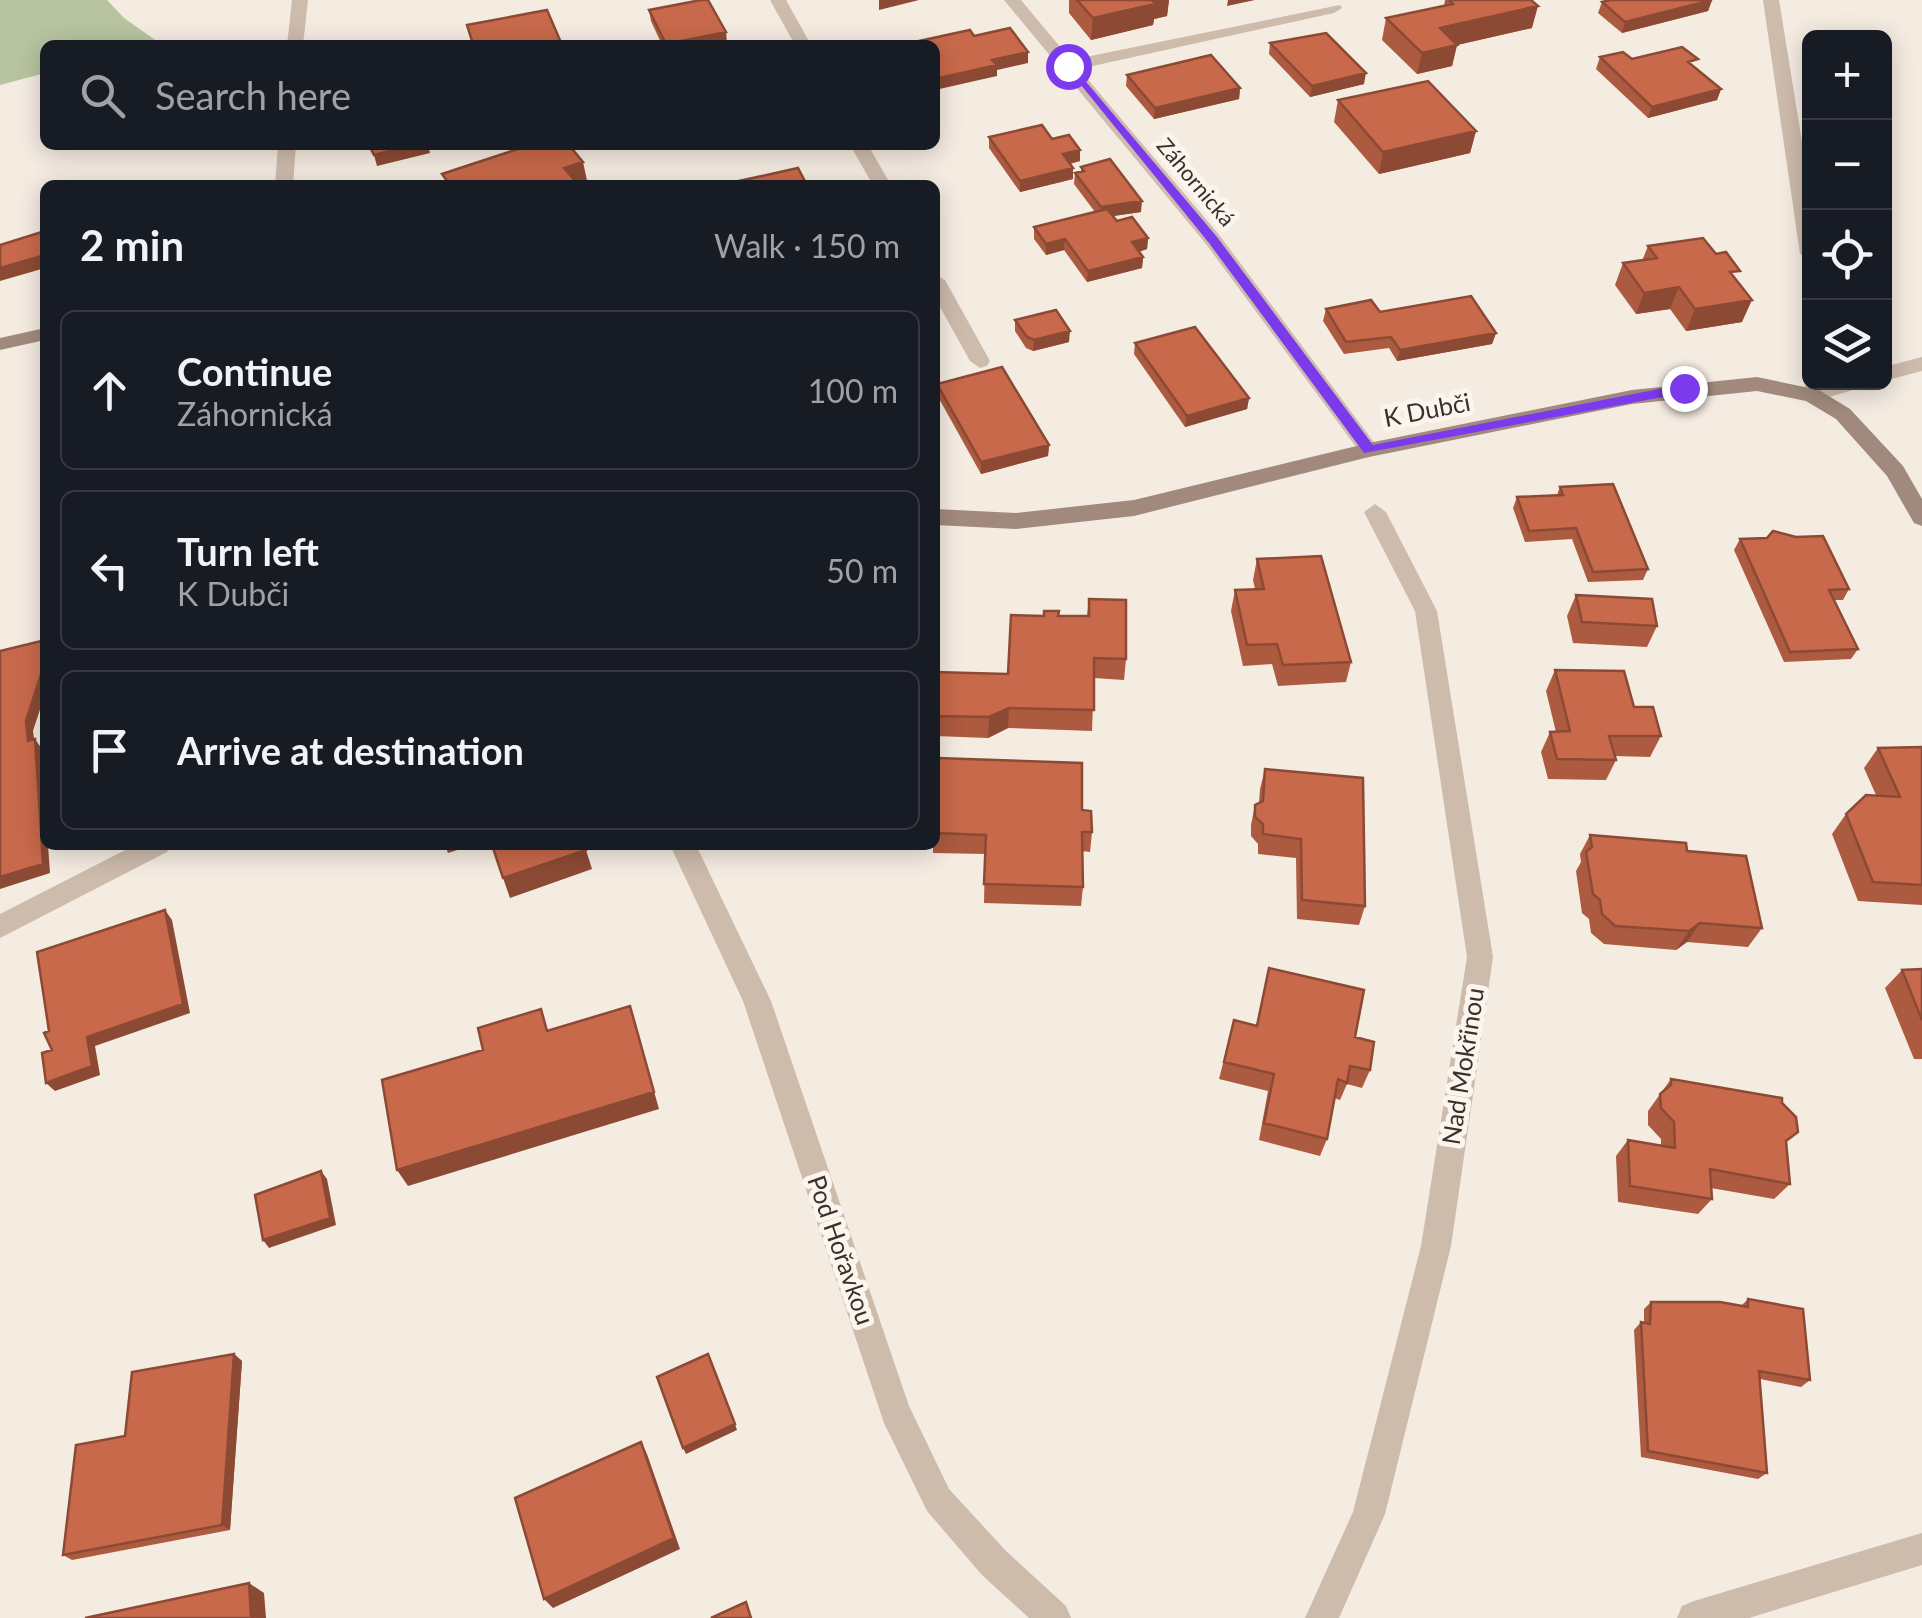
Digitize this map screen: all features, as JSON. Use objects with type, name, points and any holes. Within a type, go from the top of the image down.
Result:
[{"type":"street","points":[[296,40],[300,0]]},
{"type":"street","points":[[778,0],[800,40]]},
{"type":"street","name":"Záhornická","points":[[1012,0],[1213,240],[1369,450]]},
{"type":"street","points":[[1771,0],[1803,210]]},
{"type":"street","points":[[1068,66],[1334,8]]},
{"type":"street","points":[[284,180],[287,150]]},
{"type":"street","points":[[862,150],[879,180]]},
{"type":"street","points":[[940,289],[980,361]]},
{"type":"street","points":[[0,344],[40,335]]},
{"type":"street","points":[[1892,372],[1922,364]]},
{"type":"street","name":"K Dubči","points":[[940,516],[1016,521],[1134,508],[1369,450],[1684,388],[1757,384],[1802,388]]},
{"type":"street","points":[[1814,390],[1866,434],[1895,471],[1922,518]]},
{"type":"street","name":"Nad Mokřinou","points":[[1322,1618],[1369,1514],[1431,1266],[1480,957],[1426,611],[1375,512]]},
{"type":"street","points":[[0,927],[148,850]]},
{"type":"street","name":"Pod Hořavkou","points":[[685,850],[757,1001],[896,1412],[938,1500],[994,1563],[1054,1618]]},
{"type":"street","points":[[1694,1618],[1922,1549]]},
{"type":"green space","points":[[0,0],[107,0],[155,40],[40,40],[40,74],[0,85]]},
{"type":"building","points":[[708,0],[726,32],[664,40],[649,10]]},
{"type":"building","points":[[1077,0],[1152,0],[1155,4],[1093,18]]},
{"type":"building","points":[[1449,0],[1531,0],[1538,6],[1440,28],[1457,45],[1422,53],[1386,18],[1453,4]]},
{"type":"building","points":[[1712,0],[1625,22],[1602,2]]},
{"type":"building","points":[[547,10],[560,40],[472,40],[467,25]]},
{"type":"building","points":[[1010,28],[1028,52],[992,60],[997,65],[940,78],[940,40],[924,40],[970,30],[974,36]]},
{"type":"building","points":[[1326,33],[1366,73],[1312,86],[1270,43]]},
{"type":"building","points":[[1682,47],[1698,59],[1688,62],[1721,89],[1652,107],[1600,57],[1623,52],[1632,59]]},
{"type":"building","points":[[1211,55],[1240,88],[1155,108],[1127,75]]},
{"type":"building","points":[[1428,81],[1476,131],[1383,152],[1338,100]]},
{"type":"building","points":[[1042,125],[1052,139],[1069,135],[1080,150],[1063,154],[1073,168],[1020,181],[989,137]]},
{"type":"building","points":[[515,150],[573,150],[583,162],[564,168],[575,180],[446,180],[442,174]]},
{"type":"building","points":[[1110,159],[1142,201],[1101,207],[1075,173],[1084,171],[1081,167]]},
{"type":"building","points":[[798,168],[804,180],[744,180]]},
{"type":"building","points":[[1107,209],[1117,221],[1132,217],[1148,238],[1132,242],[1143,257],[1088,271],[1065,239],[1046,244],[1034,227]]},
{"type":"building","points":[[40,233],[40,256],[0,268],[0,245]]},
{"type":"building","points":[[1703,238],[1716,254],[1726,252],[1740,271],[1730,272],[1752,300],[1695,309],[1679,287],[1644,293],[1623,263],[1657,258],[1648,246]]},
{"type":"building","points":[[1471,296],[1496,333],[1400,350],[1391,337],[1346,342],[1326,309],[1371,300],[1380,312]]},
{"type":"building","points":[[1056,310],[1070,331],[1034,340],[1027,337],[1015,320]]},
{"type":"building","points":[[1195,327],[1249,398],[1187,416],[1135,343]]},
{"type":"building","points":[[1002,367],[1049,445],[981,462],[940,383]]},
{"type":"building","points":[[1613,484],[1648,569],[1593,572],[1576,528],[1529,531],[1517,497],[1563,495],[1560,487]]},
{"type":"building","points":[[1773,531],[1796,537],[1823,536],[1849,589],[1829,590],[1858,649],[1790,652],[1740,539],[1767,538]]},
{"type":"building","points":[[1321,556],[1351,662],[1283,665],[1277,644],[1247,645],[1235,590],[1264,589],[1257,559]]},
{"type":"building","points":[[1576,595],[1652,599],[1657,626],[1582,622]]},
{"type":"building","points":[[1089,599],[1126,600],[1126,659],[1094,658],[1094,710],[1009,708],[989,717],[940,716],[940,672],[1008,674],[1011,615],[1044,616],[1044,611],[1059,611],[1058,616],[1089,616]]},
{"type":"building","points":[[40,641],[40,678],[26,721],[28,741],[35,739],[43,864],[0,877],[0,651]]},
{"type":"building","points":[[1555,670],[1624,671],[1634,707],[1653,707],[1661,736],[1609,736],[1616,760],[1557,759],[1550,732],[1570,731]]},
{"type":"building","points":[[1922,747],[1922,885],[1873,882],[1846,814],[1866,795],[1900,797],[1878,748]]},
{"type":"building","points":[[940,758],[1082,763],[1082,810],[1091,811],[1092,832],[1082,832],[1083,887],[984,884],[986,835],[940,833]]},
{"type":"building","points":[[1265,769],[1363,778],[1365,906],[1302,900],[1301,839],[1263,834],[1263,824],[1255,817],[1255,805],[1263,801]]},
{"type":"building","points":[[1590,835],[1686,843],[1687,851],[1746,856],[1762,928],[1700,923],[1689,931],[1615,926],[1602,914],[1600,900],[1593,894],[1586,852],[1592,847]]},
{"type":"building","points":[[494,850],[586,850],[503,878]]},
{"type":"building","points":[[165,910],[183,1004],[87,1037],[92,1066],[46,1083],[42,1053],[52,1050],[44,1033],[49,1031],[37,952]]},
{"type":"building","points":[[1269,968],[1364,990],[1355,1037],[1374,1042],[1370,1070],[1350,1066],[1347,1083],[1338,1079],[1327,1139],[1264,1123],[1274,1074],[1224,1062],[1234,1020],[1257,1026]]},
{"type":"building","points":[[1922,969],[1922,1020],[1902,970]]},
{"type":"building","points":[[630,1006],[654,1092],[397,1170],[382,1080],[483,1050],[478,1028],[541,1009],[547,1031]]},
{"type":"building","points":[[1671,1079],[1782,1098],[1796,1117],[1798,1132],[1786,1141],[1790,1184],[1710,1169],[1712,1199],[1630,1186],[1628,1140],[1675,1148],[1674,1122],[1661,1108],[1660,1094],[1671,1085]]},
{"type":"building","points":[[321,1171],[330,1218],[263,1240],[255,1195]]},
{"type":"building","points":[[1748,1299],[1803,1309],[1810,1380],[1759,1371],[1767,1473],[1648,1451],[1641,1322],[1650,1324],[1651,1302],[1720,1302],[1748,1307]]},
{"type":"building","points":[[234,1354],[222,1525],[63,1555],[76,1445],[125,1436],[132,1372]]},
{"type":"building","points":[[708,1354],[735,1424],[683,1448],[657,1377]]},
{"type":"building","points":[[641,1442],[674,1538],[544,1599],[515,1498]]},
{"type":"building","points":[[249,1583],[251,1618],[85,1618]]},
{"type":"building","points":[[746,1602],[751,1618],[711,1618]]},
{"type":"route","points":[[1068,66],[1213,240],[1369,450],[1684,388]]}]
